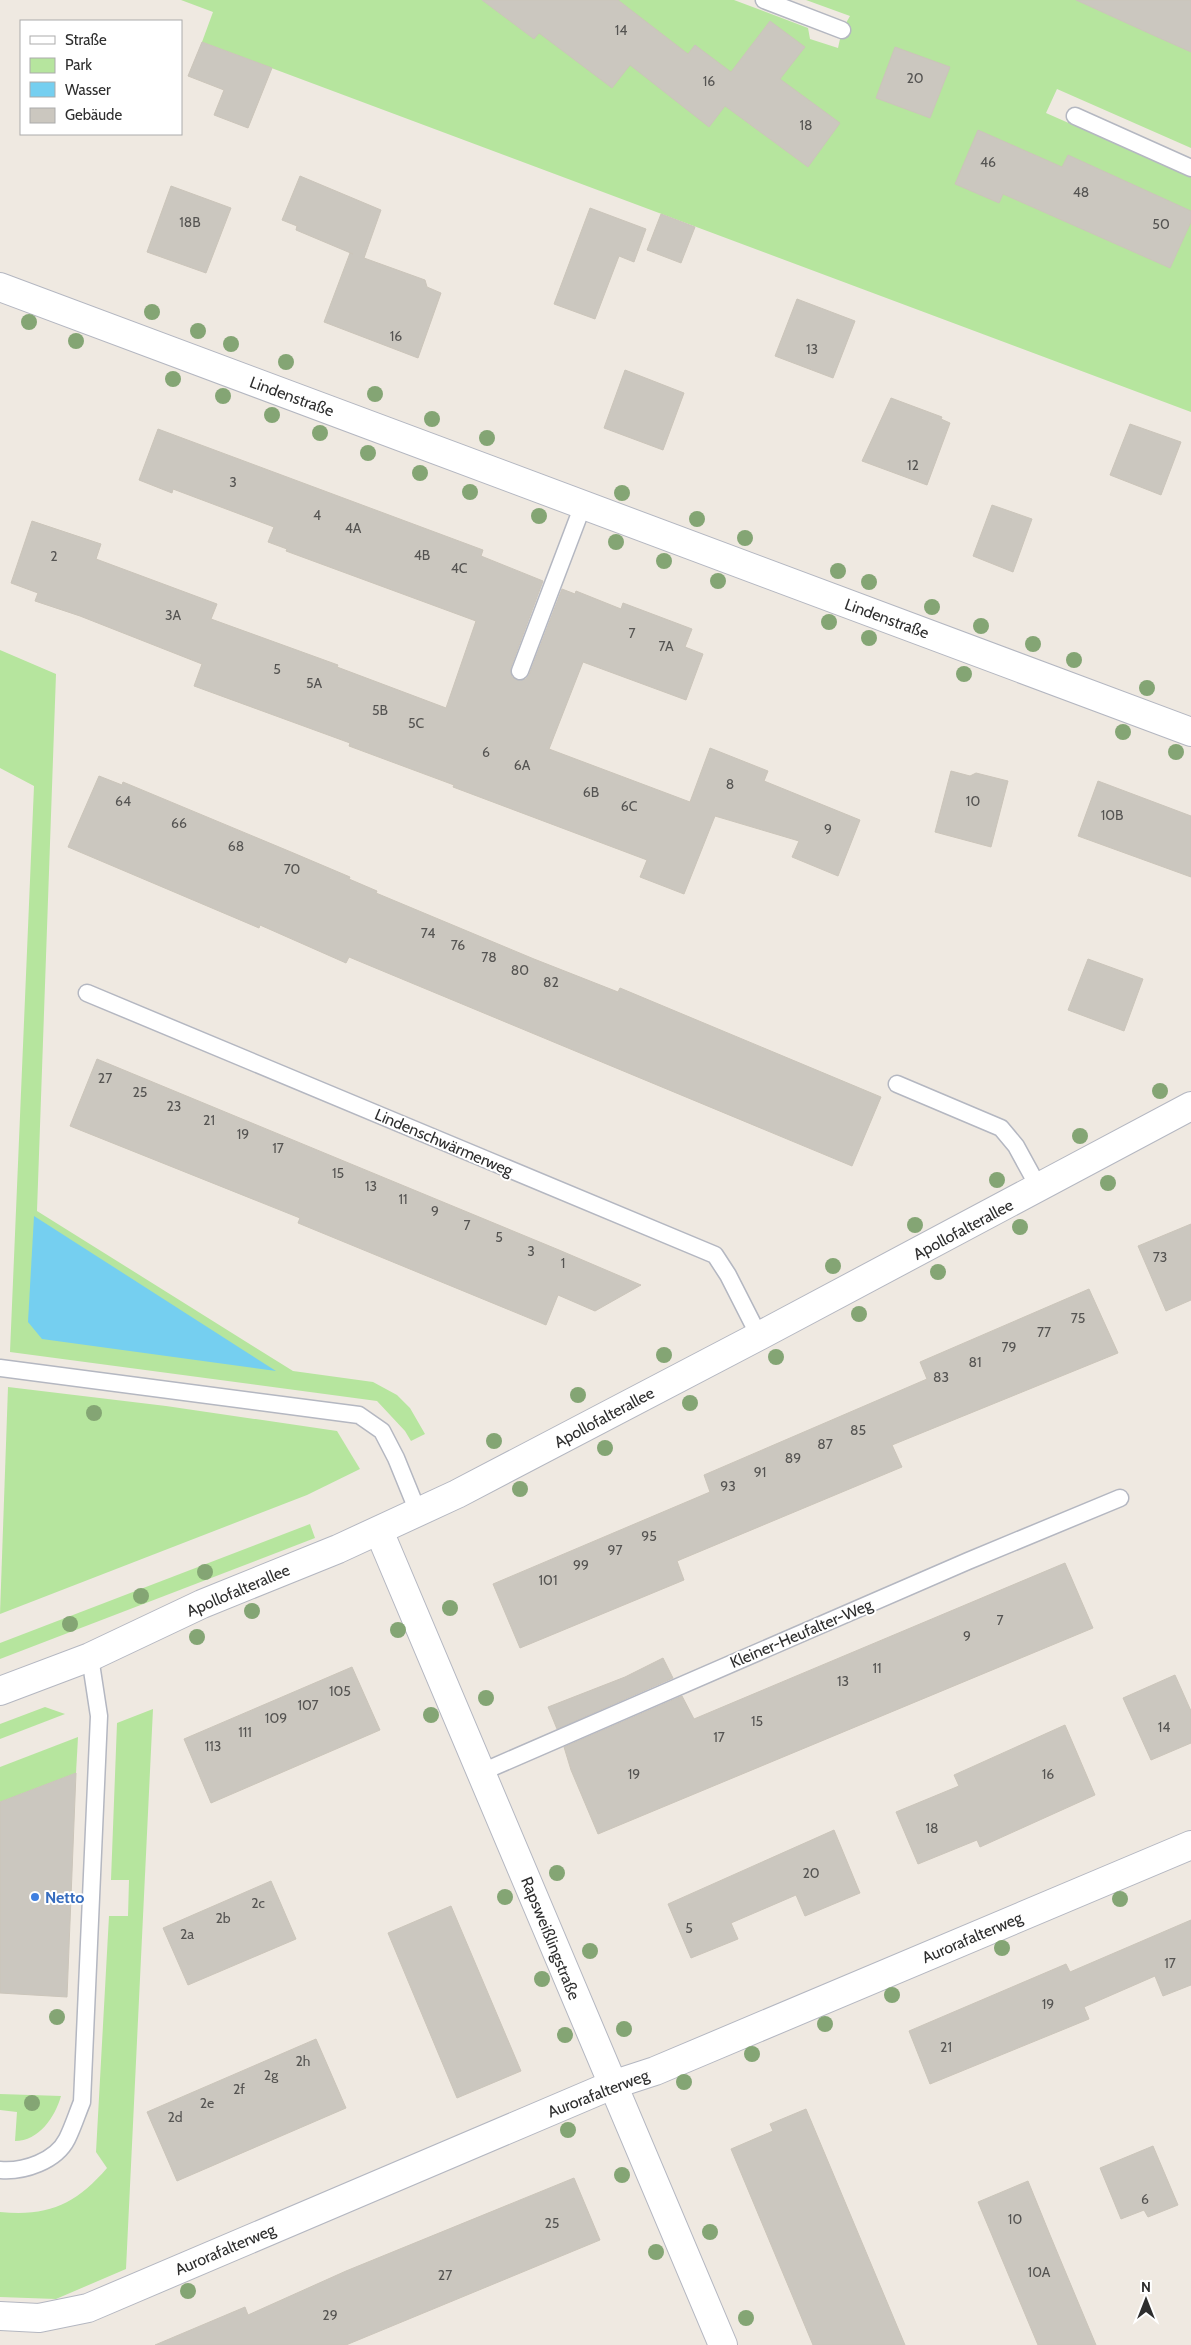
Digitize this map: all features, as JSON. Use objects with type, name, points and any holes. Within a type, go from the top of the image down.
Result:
[{"type":"street","name":"Lindenstraße","points":[[0,287],[1191,732]]},
{"type":"street","name":"Apollofalterallee","points":[[0,1691],[90,1657],[202,1604],[379,1531],[457,1494],[1191,1106]]},
{"type":"street","name":"Rapsweißlingstraße","points":[[379,1531],[723,2345]]},
{"type":"street","name":"Aurorafalterweg","points":[[0,2316],[39,2318],[88,2308],[612,2084],[654,2070],[1191,1845]]},
{"type":"lane","points":[[764,0],[842,30]]},
{"type":"lane","points":[[1075,116],[1191,168]]},
{"type":"lane","points":[[520,671],[583,504]]},
{"type":"lane","name":"Lindenschwärmerweg","points":[[87,993],[715,1255],[728,1275],[759,1336]]},
{"type":"lane","points":[[898,1084],[1002,1128],[1016,1146],[1039,1188]]},
{"type":"lane","points":[[0,1368],[359,1415],[382,1431],[396,1458],[418,1512]]},
{"type":"lane","name":"Kleiner-Heufalter-Weg","points":[[482,1772],[968,1561],[1120,1498]]},
{"type":"lane","points":[[0,2170],[13,2171],[46,2161],[67,2140],[82,2102],[99,1716],[90,1657]]},
{"type":"green space","points":[[181,0],[734,0],[808,28],[810,39],[838,48],[842,30],[850,16],[806,0],[1191,0],[1191,148],[1057,89],[1046,113],[1191,177],[1191,412],[202,42],[213,12]]},
{"type":"green space","points":[[0,650],[56,674],[37,1211],[293,1371],[373,1382],[397,1395],[410,1408],[425,1434],[411,1441],[405,1431],[377,1401],[10,1352],[34,786],[0,768]]},
{"type":"green space","points":[[8,1387],[166,1406],[337,1431],[360,1469],[307,1495],[0,1614]]},
{"type":"green space","points":[[310,1524],[315,1538],[0,1659],[0,1643]]},
{"type":"green space","points":[[45,1707],[65,1714],[0,1739],[0,1724]]},
{"type":"green space","points":[[153,1709],[126,2269],[56,2299],[0,2297],[0,2212],[33,2212],[47,2210],[60,2205],[84,2191],[107,2168],[96,2152],[109,1916],[128,1916],[129,1880],[111,1880],[117,1723]]},
{"type":"green space","points":[[78,1737],[76,1773],[0,1802],[0,1767]]},
{"type":"green space","points":[[0,2094],[61,2096],[55,2112],[39,2132],[24,2140],[15,2141],[17,2112],[0,2110]]},
{"type":"water","points":[[34,1216],[276,1371],[42,1339],[28,1322]]},
{"type":"building","points":[[482,0],[618,0],[688,54],[695,45],[731,72],[770,21],[805,47],[780,79],[840,123],[808,167],[725,106],[709,127],[630,65],[612,88],[539,33],[534,39]]},
{"type":"building","points":[[1076,0],[1191,0],[1191,52],[1155,36]]},
{"type":"building","points":[[202,42],[272,68],[248,128],[214,115],[224,90],[188,76]]},
{"type":"building","points":[[895,47],[950,67],[930,118],[876,98]]},
{"type":"building","points":[[978,130],[1062,167],[1068,155],[1191,211],[1191,222],[1170,268],[1003,194],[999,203],[955,184]]},
{"type":"building","points":[[300,176],[381,210],[364,258],[425,280],[427,287],[441,293],[418,358],[324,322],[350,253],[353,254],[296,230],[297,226],[282,220]]},
{"type":"building","points":[[171,186],[231,208],[206,273],[147,252]]},
{"type":"building","points":[[590,208],[646,229],[634,262],[619,256],[595,319],[554,304]]},
{"type":"building","points":[[661,214],[695,227],[681,263],[647,250]]},
{"type":"building","points":[[797,299],[855,321],[833,378],[775,356]]},
{"type":"building","points":[[625,370],[684,393],[663,450],[604,428]]},
{"type":"building","points":[[891,398],[942,417],[941,419],[950,423],[927,485],[862,461]]},
{"type":"building","points":[[1130,424],[1181,442],[1161,495],[1110,475]]},
{"type":"building","points":[[158,429],[483,550],[481,556],[543,581],[511,667],[512,677],[517,680],[526,679],[529,675],[562,589],[575,594],[576,591],[621,609],[623,603],[692,629],[685,647],[703,654],[686,700],[583,662],[549,749],[690,802],[710,748],[768,771],[764,781],[860,820],[838,876],[792,857],[799,841],[715,816],[684,894],[640,877],[647,860],[453,787],[454,785],[349,746],[350,743],[194,686],[202,664],[80,616],[35,601],[38,593],[11,583],[32,521],[101,544],[96,559],[217,604],[211,619],[338,665],[337,667],[446,708],[476,621],[286,551],[287,549],[268,542],[274,527],[173,489],[172,493],[139,480]]},
{"type":"building","points":[[992,505],[1032,519],[1013,572],[973,556]]},
{"type":"building","points":[[951,771],[970,776],[976,773],[1008,781],[991,847],[935,832]]},
{"type":"building","points":[[99,776],[122,785],[123,782],[291,852],[350,877],[349,879],[377,891],[376,893],[534,959],[618,992],[620,988],[881,1097],[852,1166],[349,957],[346,963],[260,925],[259,928],[68,847]]},
{"type":"building","points":[[1098,781],[1191,816],[1191,877],[1078,836]]},
{"type":"building","points":[[1088,959],[1143,979],[1124,1031],[1068,1010]]},
{"type":"building","points":[[97,1059],[641,1285],[595,1311],[558,1295],[546,1325],[298,1223],[300,1218],[70,1126]]},
{"type":"building","points":[[1191,1224],[1191,1300],[1166,1311],[1138,1246]]},
{"type":"building","points":[[1089,1289],[1118,1353],[892,1445],[902,1467],[677,1561],[684,1580],[520,1648],[493,1584],[710,1492],[704,1475],[927,1379],[920,1362]]},
{"type":"building","points":[[1065,1563],[1093,1628],[598,1834],[571,1770],[564,1747],[682,1696],[694,1719]]},
{"type":"building","points":[[663,1658],[673,1678],[557,1729],[548,1707],[625,1677]]},
{"type":"building","points":[[352,1667],[380,1730],[211,1803],[184,1739]]},
{"type":"building","points":[[1175,1675],[1191,1711],[1191,1743],[1151,1760],[1123,1698]]},
{"type":"building","points":[[1065,1725],[1095,1795],[980,1847],[977,1840],[918,1864],[896,1812],[959,1786],[954,1775]]},
{"type":"building","name":"Netto","points":[[76,1773],[67,1997],[0,1993],[0,1802]]},
{"type":"building","points":[[834,1830],[860,1893],[805,1916],[796,1895],[731,1923],[738,1939],[691,1958],[668,1904]]},
{"type":"building","points":[[271,1881],[296,1939],[188,1985],[163,1928]]},
{"type":"building","points":[[451,1906],[521,2071],[457,2098],[388,1933]]},
{"type":"building","points":[[1191,1920],[1191,1985],[1163,1996],[1155,1976],[1084,2007],[1089,2019],[930,2084],[909,2031],[1066,1964],[1070,1972]]},
{"type":"building","points":[[316,2039],[346,2108],[177,2181],[147,2112]]},
{"type":"building","points":[[806,2109],[905,2345],[813,2345],[731,2149],[773,2131],[770,2124]]},
{"type":"building","points":[[1153,2146],[1178,2205],[1148,2217],[1144,2210],[1121,2219],[1100,2168]]},
{"type":"building","points":[[574,2178],[600,2240],[346,2345],[155,2345],[245,2307],[248,2315],[346,2271]]},
{"type":"building","points":[[1028,2181],[1096,2345],[1038,2345],[978,2202]]},
{"type":"place","name":"Netto","points":[[35,1897]]}]
